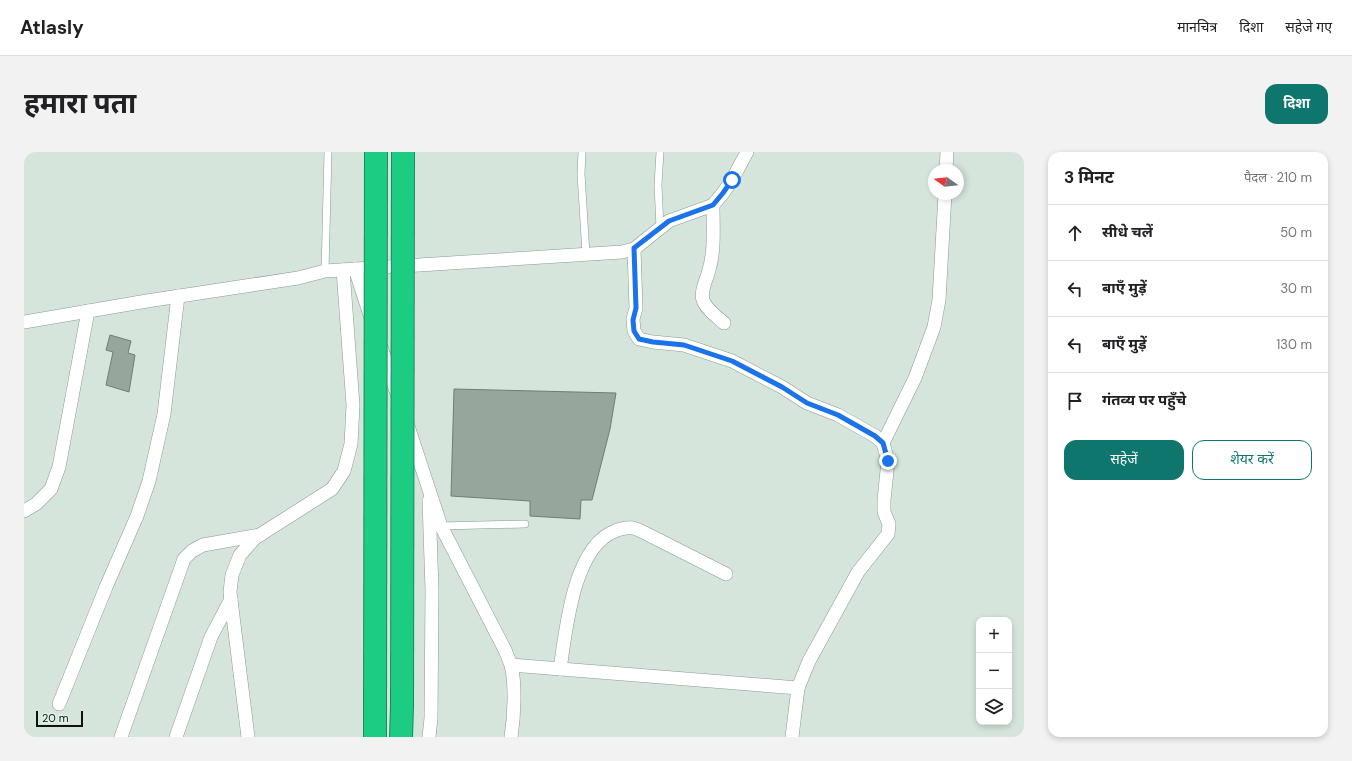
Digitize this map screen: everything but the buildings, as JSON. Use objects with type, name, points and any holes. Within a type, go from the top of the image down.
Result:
[{"type":"highway","points":[[375,737],[376,152]]},
{"type":"highway","points":[[401,737],[403,152]]},
{"type":"street","points":[[24,322],[178,296],[298,278],[325,271],[622,252],[634,248],[669,221],[713,205],[732,180],[747,152]]},
{"type":"street","points":[[946,164],[947,152]]},
{"type":"street","points":[[883,443],[915,378],[934,327],[939,300],[945,200]]},
{"type":"street","points":[[713,205],[713,242],[711,262],[703,290],[703,300],[711,311],[724,323]]},
{"type":"street","points":[[634,248],[636,308],[633,320],[634,331],[639,339],[684,345],[732,361],[782,387],[807,403],[838,415],[875,436],[883,443],[888,461],[884,500],[884,512],[889,524],[888,534],[858,572],[809,660],[798,688],[792,737]]},
{"type":"street","points":[[349,269],[441,526],[505,650],[511,665],[513,692],[511,737]]},
{"type":"street","points":[[248,737],[230,592],[232,575],[240,556],[256,538],[332,489],[344,471],[351,444],[353,405],[349,269]]},
{"type":"street","points":[[59,704],[150,481],[164,414],[178,296]]},
{"type":"street","points":[[24,511],[36,504],[51,489],[59,467],[88,311]]},
{"type":"street","points":[[428,487],[432,590],[431,718],[429,737]]},
{"type":"street","points":[[560,669],[570,604],[579,575],[593,548],[607,534],[621,529],[633,528],[726,574]]},
{"type":"street","points":[[121,737],[184,559],[192,551],[203,545],[262,534]]},
{"type":"street","points":[[176,737],[211,637],[231,599]]},
{"type":"street","points":[[511,665],[798,688]]},
{"type":"lane","points":[[325,271],[328,152]]},
{"type":"lane","points":[[582,152],[581,174],[586,254]]},
{"type":"lane","points":[[660,152],[658,185],[660,228]]},
{"type":"lane","points":[[441,526],[525,524]]},
{"type":"route","points":[[732,180],[713,205],[669,221],[634,248],[636,287],[636,308],[633,320],[634,331],[639,339],[684,345],[732,361],[782,387],[807,403],[838,415],[875,436],[883,443],[888,461]]}]
